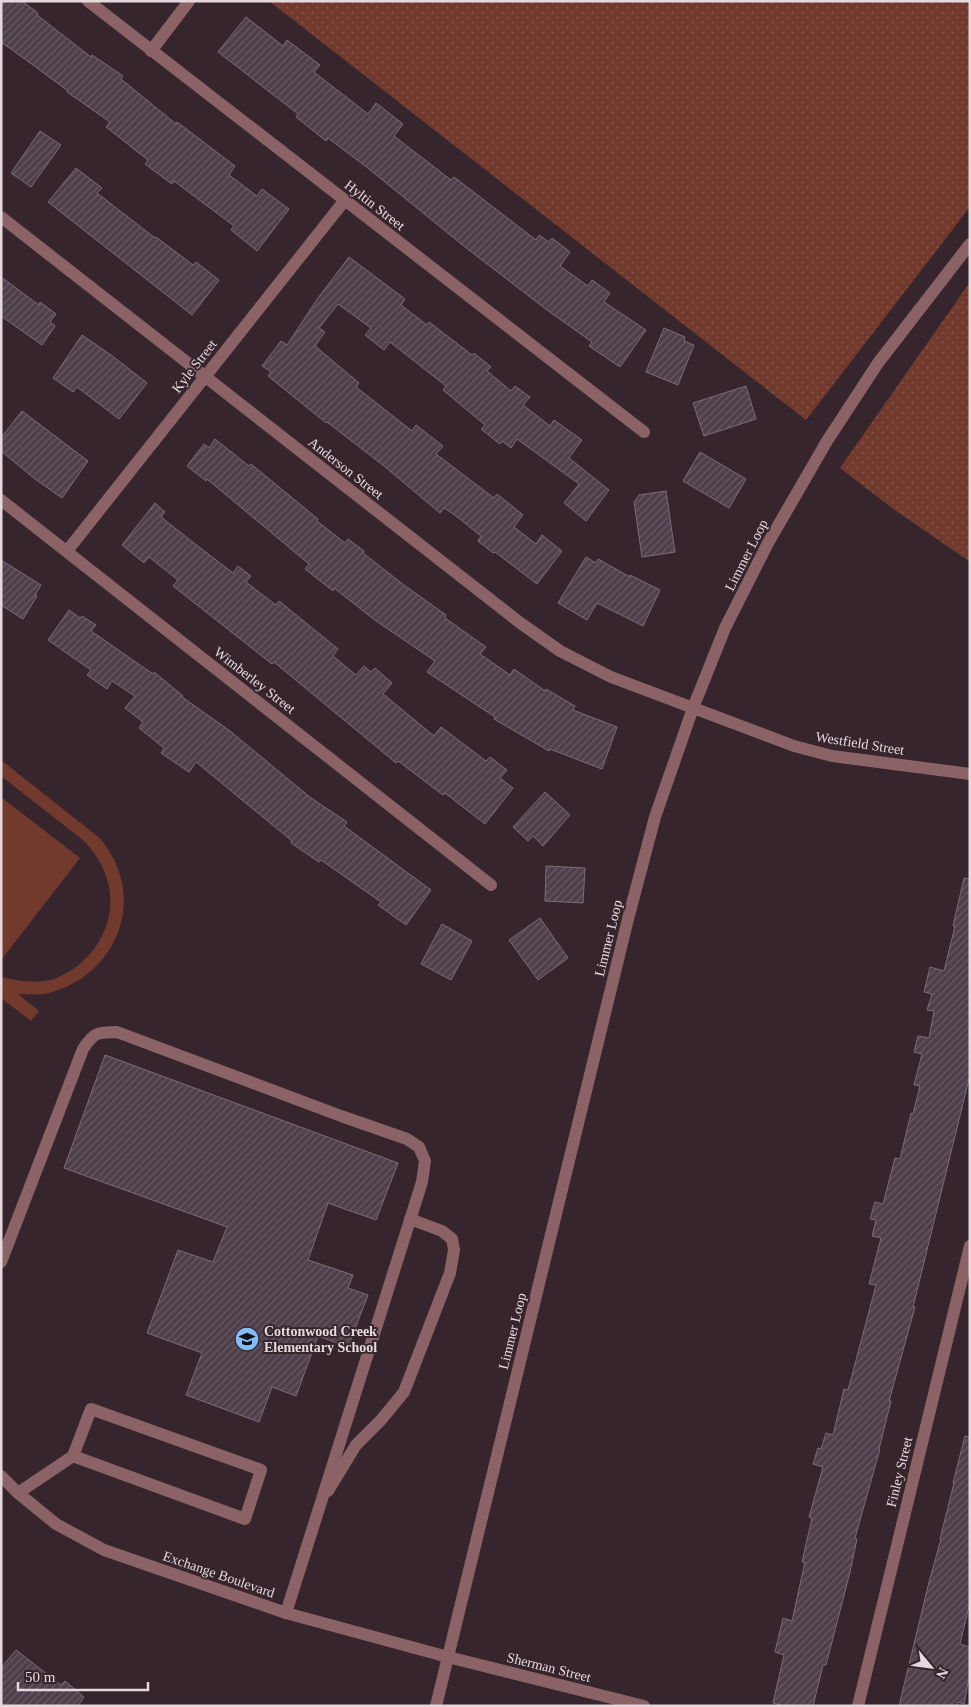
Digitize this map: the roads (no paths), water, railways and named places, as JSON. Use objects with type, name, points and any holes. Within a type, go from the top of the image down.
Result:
[{"type":"street","name":"Hyltin Street","points":[[88,1],[644,432]]},
{"type":"street","points":[[151,51],[189,1]]},
{"type":"street","name":"Kyle Street","points":[[66,551],[345,200]]},
{"type":"street","name":"Anderson Street","points":[[1,217],[519,622],[560,651],[611,677],[693,708]]},
{"type":"street","name":"Limmer Loop","points":[[436,1706],[627,923],[655,817],[693,708],[725,628],[768,542],[827,441],[878,363],[970,244]]},
{"type":"street","name":"Wimberley Street","points":[[1,500],[491,884]]},
{"type":"street","name":"Westfield Street","points":[[693,708],[794,746],[832,756],[970,774]]},
{"type":"street","points":[[1,1262],[83,1049],[90,1037],[99,1032],[117,1032],[407,1139],[419,1147],[425,1161],[422,1182],[286,1613]]},
{"type":"street","points":[[321,1500],[334,1483],[356,1446],[404,1392],[450,1273],[454,1250],[452,1239],[442,1230],[410,1219]]},
{"type":"street","name":"Finley Street","points":[[858,1706],[970,1246]]},
{"type":"street","points":[[18,1493],[73,1456],[91,1409],[261,1470],[245,1518],[73,1456]]},
{"type":"street","name":"Exchange Boulevard","points":[[1,1476],[18,1493],[56,1524],[104,1550],[286,1613],[448,1657]]},
{"type":"street","name":"Sherman Street","points":[[448,1657],[644,1706]]},
{"type":"place","name":"Cottonwood Creek Elementary School","points":[[247,1339]]}]
